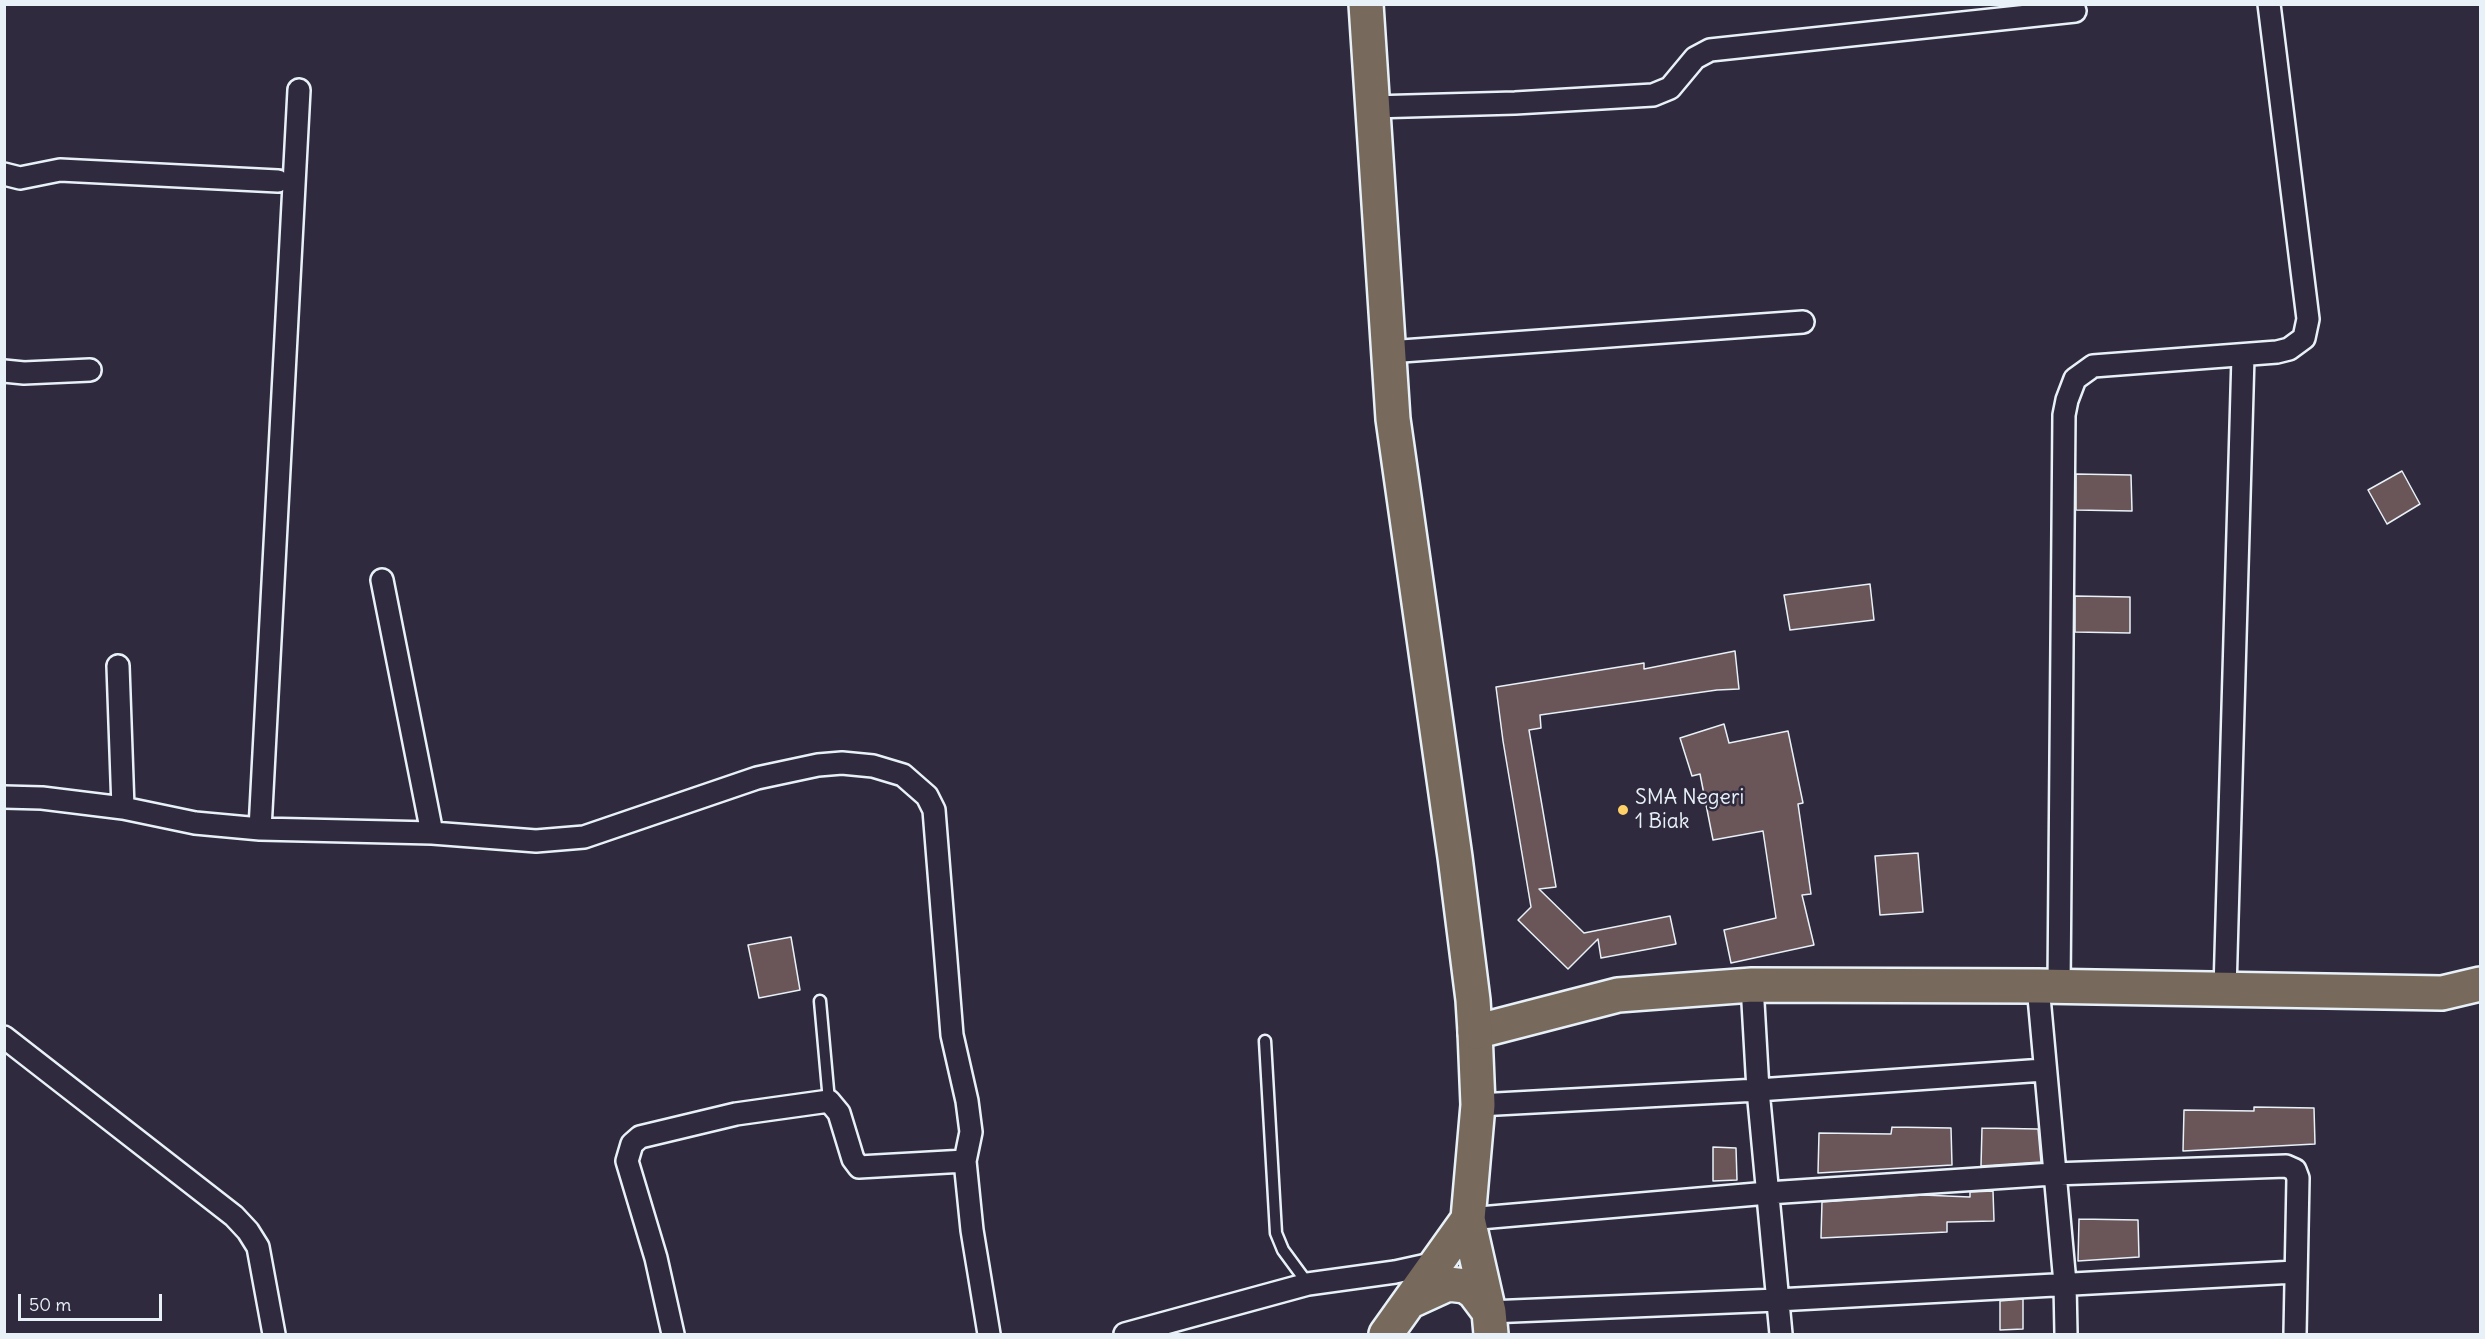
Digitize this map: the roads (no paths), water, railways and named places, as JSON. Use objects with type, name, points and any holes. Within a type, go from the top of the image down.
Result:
[{"type":"main road","points":[[1366,4],[1393,419],[1473,1000],[1478,1105],[1468,1219],[1490,1323]]},
{"type":"main road","points":[[1475,1032],[1618,995],[1752,985],[2048,986],[2442,993],[2481,984]]},
{"type":"main road","points":[[1386,1335],[1413,1300],[1468,1219]]},
{"type":"main road","points":[[1413,1300],[1448,1284],[1465,1286],[1474,1292],[1490,1323]]},
{"type":"street","points":[[2066,1335],[2065,1283],[2044,1070],[2064,415],[2070,388],[2083,372],[2093,366],[2109,363],[2243,356],[2289,349],[2304,338],[2308,319],[2269,4]]},
{"type":"street","points":[[1372,107],[1515,103],[1653,95],[1670,88],[1695,58],[1710,50],[2075,11]]},
{"type":"street","points":[[260,830],[299,90]]},
{"type":"street","points":[[4,174],[20,178],[60,170],[278,181]]},
{"type":"street","points":[[1388,352],[1803,322]]},
{"type":"street","points":[[2225,990],[2243,356]]},
{"type":"street","points":[[4,371],[32,373],[90,370]]},
{"type":"street","points":[[382,580],[432,833]]},
{"type":"street","points":[[118,666],[123,808]]},
{"type":"street","points":[[4,797],[42,798],[123,808],[195,823],[260,830],[432,833],[560,841],[584,837],[758,778],[818,765],[842,763],[873,766],[903,775],[927,795],[934,810],[952,1035],[970,1117],[971,1132],[965,1161],[972,1230],[988,1335]]},
{"type":"street","points":[[1752,985],[1758,1090],[1781,1335]]},
{"type":"street","points":[[4,1037],[248,1231],[261,1257],[274,1335]]},
{"type":"street","points":[[1478,1105],[1758,1090],[2044,1070]]},
{"type":"street","points":[[673,1335],[656,1258],[627,1161],[632,1144],[650,1133],[736,1114],[829,1101],[839,1113],[853,1159],[859,1167],[965,1161]]},
{"type":"street","points":[[1468,1219],[1768,1193],[2053,1174],[2290,1167],[2295,1170],[2298,1178],[2295,1335]]},
{"type":"street","points":[[1125,1335],[1308,1284],[1395,1272],[1436,1263]]},
{"type":"street","points":[[1490,1323],[1777,1300],[2295,1272]]},
{"type":"lane","points":[[820,1001],[829,1101]]},
{"type":"lane","points":[[1265,1041],[1276,1233],[1283,1250],[1308,1284]]},
{"type":"place","name":"SMA Negeri 1 Biak","points":[[1623,810]]}]
